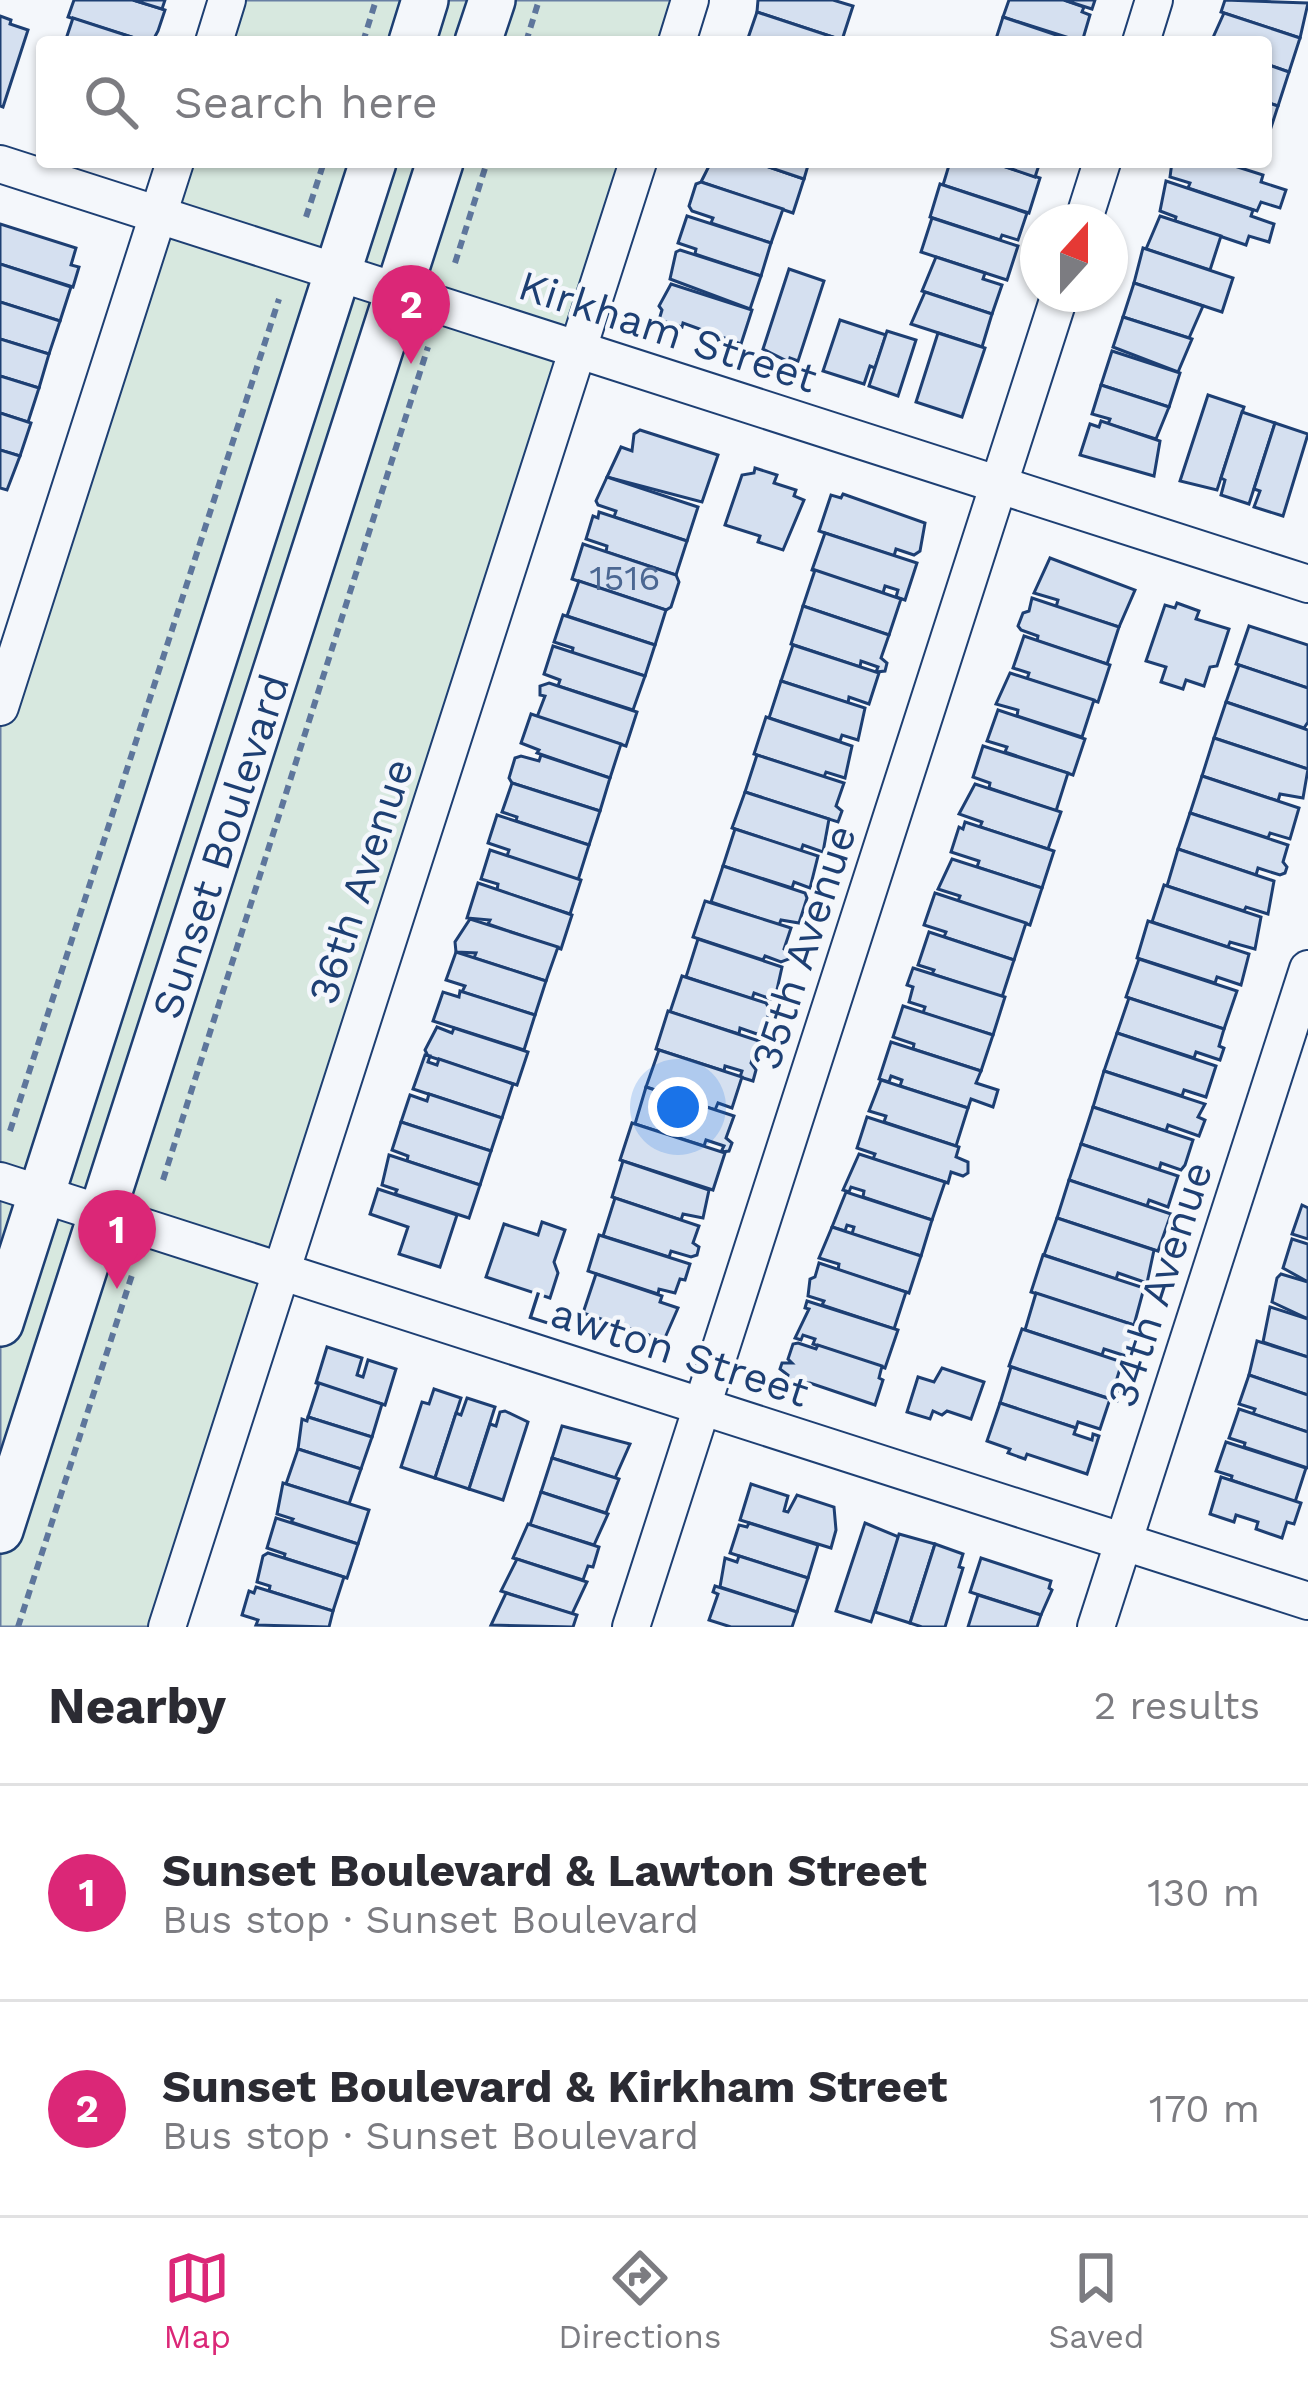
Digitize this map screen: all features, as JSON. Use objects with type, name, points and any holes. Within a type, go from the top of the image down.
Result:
[{"type":"main road","points":[[414,36],[425,0]]},
{"type":"main road","points":[[480,36],[492,0]]},
{"type":"main road","name":"Sunset Boulevard","points":[[0,1322],[21,1187],[371,168]]},
{"type":"main road","name":"Sunset Boulevard","points":[[0,1530],[438,168]]},
{"type":"street","points":[[216,36],[227,0]]},
{"type":"street","points":[[679,36],[690,0]]},
{"type":"street","points":[[1143,36],[1154,0]]},
{"type":"street","name":"Kirkham Street","points":[[0,164],[1308,584]]},
{"type":"street","points":[[0,706],[173,168]]},
{"type":"street","name":"36th Avenue","points":[[167,1627],[636,168]]},
{"type":"street","points":[[1089,204],[1100,168]]},
{"type":"street","name":"35th Avenue","points":[[631,1627],[1054,312]]},
{"type":"street","name":"34th Avenue","points":[[1096,1627],[1308,969]]},
{"type":"street","name":"Lawton Street","points":[[21,1187],[1308,1601]]},
{"type":"path","points":[[365,36],[376,0]]},
{"type":"path","points":[[528,36],[539,0]]},
{"type":"path","points":[[306,217],[322,168]]},
{"type":"path","points":[[455,263],[485,168]]},
{"type":"path","points":[[10,1131],[279,299]]},
{"type":"path","points":[[163,1180],[428,347]]},
{"type":"path","points":[[18,1627],[132,1275]]},
{"type":"shaded area","points":[[227,0],[690,0],[678,36],[216,36]]},
{"type":"shaded area","points":[[173,168],[636,168],[167,1627],[0,1627],[0,706]]},
{"type":"building","points":[[74,0],[133,0],[165,10],[155,36],[128,36],[68,17]]},
{"type":"building","points":[[133,0],[165,0],[162,9]]},
{"type":"building","points":[[758,0],[833,0],[853,6],[843,36],[830,36],[757,12]]},
{"type":"building","points":[[1009,0],[1064,0],[1084,7],[1082,12],[1090,15],[1084,36],[1063,36],[1003,17]]},
{"type":"building","points":[[1064,0],[1095,0],[1092,9]]},
{"type":"building","points":[[1225,0],[1308,3],[1300,38],[1221,12]]},
{"type":"building","points":[[757,12],[830,36],[749,36]]},
{"type":"building","points":[[1224,13],[1300,38],[1289,72],[1272,66],[1272,36],[1214,36]]},
{"type":"building","points":[[0,16],[28,30],[3,107],[0,106]]},
{"type":"building","points":[[1003,17],[1059,36],[997,36]]},
{"type":"building","points":[[73,18],[128,36],[67,36]]},
{"type":"building","points":[[1272,66],[1289,72],[1278,106],[1272,104]]},
{"type":"building","points":[[708,168],[772,168],[804,179],[793,213],[701,182]]},
{"type":"building","points":[[772,168],[807,168],[804,179]]},
{"type":"building","points":[[948,168],[1009,168],[1040,178],[1032,204],[1020,204],[1020,210],[943,185]]},
{"type":"building","points":[[1009,168],[1038,168],[1035,177]]},
{"type":"building","points":[[1171,168],[1241,168],[1263,175],[1261,182],[1286,190],[1280,208],[1261,202],[1257,211],[1188,188],[1190,183],[1170,177]]},
{"type":"building","points":[[1166,181],[1253,210],[1251,216],[1274,224],[1269,242],[1249,236],[1246,245],[1175,221],[1176,217],[1160,211]]},
{"type":"building","points":[[701,182],[783,209],[771,243],[711,223],[713,218],[692,211],[689,206]]},
{"type":"building","points":[[940,184],[1020,211],[1020,234],[1018,240],[1002,235],[1000,240],[930,217]]},
{"type":"building","points":[[687,216],[771,243],[761,276],[695,254],[696,249],[678,243]]},
{"type":"building","points":[[1160,216],[1221,236],[1210,270],[1146,249]]},
{"type":"building","points":[[932,218],[1018,246],[1007,280],[921,252]]},
{"type":"building","points":[[0,224],[76,248],[71,265],[79,267],[73,287],[0,264]]},
{"type":"building","points":[[1143,248],[1233,278],[1222,312],[1134,283]]},
{"type":"building","points":[[680,250],[761,276],[750,309],[670,279]]},
{"type":"building","points":[[936,257],[985,273],[983,279],[1002,285],[992,314],[922,291]]},
{"type":"building","points":[[0,264],[71,287],[60,321],[0,302]]},
{"type":"building","points":[[789,269],[824,281],[798,361],[790,358],[789,362],[763,349]]},
{"type":"building","points":[[1134,283],[1203,306],[1189,338],[1123,317]]},
{"type":"building","points":[[671,284],[752,310],[741,344],[683,323],[682,327],[659,320],[659,306]]},
{"type":"building","points":[[925,292],[992,314],[982,347],[911,324]]},
{"type":"building","points":[[0,302],[60,321],[49,354],[0,339]]},
{"type":"building","points":[[1123,317],[1192,339],[1178,372],[1113,347]]},
{"type":"building","points":[[840,320],[886,335],[864,384],[823,371]]},
{"type":"building","points":[[887,331],[916,340],[898,396],[869,386]]},
{"type":"building","points":[[938,333],[985,348],[962,417],[916,402]]},
{"type":"building","points":[[0,339],[49,354],[39,388],[0,376]]},
{"type":"building","points":[[1112,351],[1180,373],[1169,407],[1101,385]]},
{"type":"building","points":[[0,376],[39,388],[28,422],[0,413]]},
{"type":"building","points":[[1101,385],[1169,407],[1156,439],[1092,414]]},
{"type":"building","points":[[1208,395],[1244,407],[1217,490],[1180,481]]},
{"type":"building","points":[[1242,412],[1275,423],[1249,504],[1221,495],[1225,480],[1221,478]]},
{"type":"building","points":[[0,413],[31,423],[20,456],[0,450]]},
{"type":"building","points":[[1101,421],[1160,441],[1154,476],[1080,455],[1090,424],[1099,427]]},
{"type":"building","points":[[1275,423],[1308,434],[1283,516],[1254,507],[1260,491],[1254,489]]},
{"type":"building","points":[[640,430],[718,455],[702,502],[607,477],[621,447],[632,451],[634,434]]},
{"type":"building","points":[[0,450],[20,456],[7,490],[0,488]]},
{"type":"building","points":[[755,468],[777,475],[774,483],[796,490],[794,496],[804,500],[783,550],[758,542],[760,536],[725,525],[742,475],[754,473]]},
{"type":"building","points":[[607,477],[698,507],[687,541],[614,517],[616,511],[598,505]]},
{"type":"building","points":[[843,494],[925,523],[920,551],[914,555],[896,549],[894,556],[819,531],[831,495],[841,498]]},
{"type":"building","points":[[599,512],[687,541],[676,575],[606,552],[607,546],[586,539],[593,516],[598,518]]},
{"type":"building","points":[[825,533],[917,563],[905,600],[896,597],[898,590],[885,586],[883,593],[812,570]]},
{"type":"building","points":[[583,544],[676,575],[679,582],[671,607],[666,610],[572,579]]},
{"type":"building","points":[[1050,558],[1135,590],[1119,627],[1056,607],[1058,600],[1034,593]]},
{"type":"building","points":[[815,570],[901,599],[889,635],[803,606]]},
{"type":"building","points":[[579,581],[666,610],[655,645],[567,616]]},
{"type":"building","points":[[1032,598],[1119,627],[1107,664],[1037,641],[1038,636],[1021,630],[1018,626]]},
{"type":"building","points":[[1177,603],[1199,611],[1196,619],[1229,629],[1217,666],[1210,667],[1204,686],[1186,680],[1183,689],[1161,682],[1166,667],[1146,661],[1165,605],[1175,608]]},
{"type":"building","points":[[803,606],[889,635],[881,658],[887,663],[885,671],[791,644]]},
{"type":"building","points":[[563,615],[655,645],[645,676],[572,653],[573,648],[554,642]]},
{"type":"building","points":[[1249,626],[1308,645],[1308,688],[1236,664]]},
{"type":"building","points":[[1024,636],[1110,665],[1098,702],[1027,679],[1029,673],[1013,668]]},
{"type":"building","points":[[793,645],[879,673],[869,704],[849,697],[848,703],[781,681]]},
{"type":"building","points":[[553,646],[645,676],[633,710],[558,686],[560,680],[544,674]]},
{"type":"building","points":[[1239,665],[1308,688],[1304,728],[1226,702]]},
{"type":"building","points":[[1010,673],[1094,700],[1082,737],[1017,716],[1018,710],[996,704]]},
{"type":"building","points":[[781,681],[865,708],[858,740],[842,735],[840,741],[769,718]]},
{"type":"building","points":[[549,683],[637,712],[626,746],[537,717],[545,696],[540,695],[540,686]]},
{"type":"building","points":[[1226,702],[1308,730],[1308,769],[1214,738]]},
{"type":"building","points":[[998,710],[1085,739],[1073,775],[1005,752],[1007,747],[987,741]]},
{"type":"building","points":[[531,714],[621,744],[610,778],[521,743]]},
{"type":"building","points":[[766,717],[852,746],[845,778],[826,772],[824,777],[754,754]]},
{"type":"building","points":[[1214,738],[1308,769],[1303,798],[1280,794],[1278,801],[1202,776]]},
{"type":"building","points":[[983,746],[1068,773],[1056,811],[989,788],[990,783],[973,777]]},
{"type":"building","points":[[541,755],[610,778],[600,811],[512,783],[515,758],[539,761]]},
{"type":"building","points":[[757,755],[844,783],[836,806],[842,811],[838,822],[745,792]]},
{"type":"building","points":[[1202,776],[1299,808],[1290,839],[1270,833],[1268,838],[1190,813]]},
{"type":"building","points":[[512,783],[600,811],[589,845],[502,812]]},
{"type":"building","points":[[975,784],[1061,812],[1048,849],[980,827],[982,822],[959,814]]},
{"type":"building","points":[[745,792],[829,819],[823,852],[803,845],[801,851],[732,828]]},
{"type":"building","points":[[1190,813],[1288,845],[1285,873],[1258,868],[1256,875],[1178,849]]},
{"type":"building","points":[[497,815],[589,845],[578,880],[507,856],[509,850],[488,843]]},
{"type":"building","points":[[965,822],[1054,851],[1042,888],[977,867],[979,861],[951,852]]},
{"type":"building","points":[[735,829],[818,856],[810,888],[794,882],[792,888],[723,866]]},
{"type":"building","points":[[1178,849],[1274,881],[1268,914],[1167,886]]},
{"type":"building","points":[[490,850],[581,880],[570,914],[497,890],[498,884],[481,879]]},
{"type":"building","points":[[952,859],[1042,888],[1030,925],[958,901],[960,896],[938,889]]},
{"type":"building","points":[[723,866],[805,893],[799,923],[781,920],[779,925],[711,902]]},
{"type":"building","points":[[478,883],[572,915],[561,949],[488,924],[490,920],[467,918]]},
{"type":"building","points":[[1164,885],[1261,917],[1255,949],[1230,942],[1228,947],[1152,922]]},
{"type":"building","points":[[935,893],[1026,923],[1014,960],[944,937],[946,932],[924,925]]},
{"type":"building","points":[[705,901],[791,928],[784,949],[789,959],[781,962],[765,956],[763,960],[693,937]]},
{"type":"building","points":[[470,919],[558,947],[546,981],[474,958],[476,953],[456,952],[455,942]]},
{"type":"building","points":[[1148,921],[1249,954],[1241,985],[1217,977],[1215,983],[1137,958]]},
{"type":"building","points":[[929,932],[1014,960],[1002,997],[918,965]]},
{"type":"building","points":[[698,939],[782,967],[776,994],[771,999],[754,993],[752,999],[686,977]]},
{"type":"building","points":[[456,952],[546,981],[535,1015],[462,992],[465,986],[446,980]]},
{"type":"building","points":[[1139,959],[1237,991],[1224,1029],[1126,997]]},
{"type":"building","points":[[913,968],[1005,997],[993,1035],[923,1013],[925,1007],[909,1002],[913,987],[907,985]]},
{"type":"building","points":[[682,976],[766,1003],[770,1010],[763,1030],[757,1034],[740,1028],[739,1034],[670,1012]]},
{"type":"building","points":[[460,991],[535,1015],[524,1050],[433,1021],[443,992],[459,997]]},
{"type":"building","points":[[1129,998],[1224,1029],[1220,1060],[1196,1052],[1194,1058],[1117,1033]]},
{"type":"building","points":[[903,1006],[993,1035],[981,1071],[913,1049],[914,1044],[893,1037]]},
{"type":"building","points":[[668,1011],[759,1041],[751,1063],[756,1070],[753,1081],[740,1077],[742,1071],[725,1066],[724,1071],[656,1049]]},
{"type":"building","points":[[437,1027],[528,1052],[517,1085],[428,1056],[425,1050]]},
{"type":"building","points":[[1117,1033],[1216,1066],[1206,1097],[1184,1090],[1182,1096],[1104,1071]]},
{"type":"building","points":[[891,1042],[981,1071],[976,1083],[998,1090],[993,1107],[971,1099],[968,1108],[900,1086],[902,1080],[891,1076],[889,1082],[879,1079]]},
{"type":"building","points":[[659,1050],[742,1077],[732,1108],[718,1103],[715,1110],[646,1087]]},
{"type":"building","points":[[425,1055],[437,1065],[439,1059],[513,1084],[502,1118],[413,1089]]},
{"type":"building","points":[[1104,1071],[1205,1104],[1198,1117],[1205,1120],[1199,1136],[1168,1125],[1166,1131],[1093,1107]]},
{"type":"building","points":[[881,1080],[968,1108],[956,1146],[884,1122],[886,1116],[869,1111]]},
{"type":"building","points":[[646,1087],[734,1116],[726,1138],[732,1143],[729,1151],[721,1152],[724,1146],[706,1140],[704,1146],[635,1124]]},
{"type":"building","points":[[429,1094],[502,1118],[491,1151],[401,1122],[410,1095],[427,1101]]},
{"type":"building","points":[[1093,1107],[1193,1140],[1185,1165],[1181,1170],[1161,1163],[1159,1170],[1081,1144]]},
{"type":"building","points":[[867,1117],[959,1147],[956,1157],[968,1162],[968,1173],[951,1172],[948,1183],[873,1159],[875,1154],[857,1148]]},
{"type":"building","points":[[401,1122],[491,1151],[480,1185],[407,1161],[408,1156],[392,1150]]},
{"type":"building","points":[[632,1123],[725,1153],[713,1190],[620,1160]]},
{"type":"building","points":[[1081,1144],[1178,1176],[1168,1207],[1149,1200],[1147,1206],[1069,1180]]},
{"type":"building","points":[[859,1154],[945,1182],[932,1220],[863,1197],[864,1191],[843,1190]]},
{"type":"building","points":[[389,1155],[480,1185],[469,1218],[395,1194],[397,1190],[382,1185]]},
{"type":"building","points":[[623,1161],[709,1190],[703,1218],[683,1214],[681,1220],[612,1197]]},
{"type":"building","points":[[1069,1180],[1171,1214],[1158,1251],[1057,1218]]},
{"type":"building","points":[[378,1189],[457,1215],[440,1267],[399,1254],[408,1227],[370,1214]]},
{"type":"building","points":[[846,1192],[932,1220],[921,1256],[852,1234],[854,1227],[847,1225],[845,1231],[832,1227]]},
{"type":"building","points":[[615,1198],[699,1226],[693,1243],[699,1247],[697,1255],[671,1251],[669,1257],[603,1236]]},
{"type":"building","points":[[1302,1205],[1308,1208],[1308,1239],[1292,1234]]},
{"type":"building","points":[[1057,1218],[1154,1250],[1147,1283],[1118,1273],[1116,1279],[1044,1255]]},
{"type":"building","points":[[542,1222],[565,1230],[554,1262],[558,1273],[550,1298],[486,1277],[504,1224],[538,1235]]},
{"type":"building","points":[[832,1227],[921,1256],[909,1293],[838,1270],[839,1264],[819,1258]]},
{"type":"building","points":[[599,1235],[690,1264],[685,1280],[680,1279],[675,1293],[659,1289],[658,1294],[588,1271]]},
{"type":"building","points":[[1292,1239],[1308,1244],[1308,1282],[1283,1268]]},
{"type":"building","points":[[1043,1255],[1144,1288],[1134,1325],[1031,1292]]},
{"type":"building","points":[[819,1263],[906,1292],[894,1329],[808,1296]]},
{"type":"building","points":[[596,1274],[662,1296],[660,1302],[678,1308],[664,1340],[583,1313]]},
{"type":"building","points":[[1281,1274],[1308,1282],[1308,1319],[1272,1302]]},
{"type":"building","points":[[1036,1293],[1134,1325],[1129,1357],[1104,1349],[1102,1355],[1025,1330]]},
{"type":"building","points":[[807,1301],[898,1330],[885,1368],[813,1344],[815,1339],[803,1335],[801,1340],[795,1338],[809,1309],[805,1308]]},
{"type":"building","points":[[1270,1307],[1308,1319],[1308,1357],[1263,1342]]},
{"type":"building","points":[[1022,1329],[1122,1362],[1115,1385],[1121,1387],[1117,1401],[1009,1366]]},
{"type":"building","points":[[1257,1341],[1308,1357],[1308,1395],[1249,1375]]},
{"type":"building","points":[[793,1344],[882,1366],[875,1405],[810,1383],[803,1388],[786,1383],[788,1375],[780,1369],[782,1363],[792,1363],[788,1359]]},
{"type":"building","points":[[327,1347],[362,1358],[357,1375],[363,1377],[368,1360],[396,1369],[385,1405],[316,1383]]},
{"type":"building","points":[[1011,1367],[1110,1399],[1100,1429],[1078,1422],[1076,1428],[1000,1403]]},
{"type":"building","points":[[942,1368],[984,1382],[971,1419],[947,1411],[942,1415],[933,1411],[930,1419],[907,1412],[918,1377],[934,1382]]},
{"type":"building","points":[[1249,1375],[1308,1395],[1308,1432],[1253,1414],[1255,1409],[1239,1404]]},
{"type":"building","points":[[319,1383],[382,1404],[372,1437],[308,1417]]},
{"type":"building","points":[[434,1389],[461,1398],[435,1478],[401,1467],[422,1402],[429,1404]]},
{"type":"building","points":[[467,1398],[495,1407],[469,1489],[435,1478],[456,1413],[461,1415]]},
{"type":"building","points":[[1000,1403],[1076,1428],[1074,1434],[1092,1440],[1093,1434],[1099,1436],[1087,1474],[1027,1454],[1025,1459],[987,1441]]},
{"type":"building","points":[[1239,1409],[1308,1432],[1308,1468],[1229,1438]]},
{"type":"building","points":[[500,1412],[528,1422],[503,1500],[469,1489],[490,1424],[496,1426]]},
{"type":"building","points":[[302,1419],[372,1437],[361,1469],[298,1449]]},
{"type":"building","points":[[562,1426],[630,1444],[615,1478],[552,1458]]},
{"type":"building","points":[[1226,1442],[1306,1468],[1295,1502],[1216,1471]]},
{"type":"building","points":[[298,1449],[361,1469],[349,1504],[286,1484]]},
{"type":"building","points":[[552,1458],[619,1479],[606,1513],[541,1492]]},
{"type":"building","points":[[1221,1477],[1301,1503],[1294,1524],[1287,1522],[1282,1538],[1256,1529],[1258,1522],[1236,1515],[1234,1522],[1210,1514]]},
{"type":"building","points":[[283,1483],[369,1510],[358,1544],[277,1514]]},
{"type":"building","points":[[751,1484],[788,1496],[784,1511],[788,1512],[797,1495],[834,1507],[836,1530],[831,1548],[740,1520]]},
{"type":"building","points":[[541,1492],[608,1514],[594,1545],[530,1525]]},
{"type":"building","points":[[276,1518],[358,1544],[347,1578],[267,1548]]},
{"type":"building","points":[[749,1523],[818,1545],[808,1578],[730,1553],[739,1525]]},
{"type":"building","points":[[865,1523],[899,1537],[871,1622],[836,1611]]},
{"type":"building","points":[[528,1524],[599,1547],[583,1580],[513,1558]]},
{"type":"building","points":[[899,1534],[935,1544],[910,1623],[875,1612]]},
{"type":"building","points":[[935,1544],[963,1554],[959,1567],[963,1568],[945,1627],[922,1627],[910,1623]]},
{"type":"building","points":[[268,1553],[344,1577],[333,1611],[269,1591],[270,1586],[257,1582],[263,1556]]},
{"type":"building","points":[[739,1556],[808,1578],[797,1612],[720,1587],[725,1558],[737,1562]]},
{"type":"building","points":[[981,1558],[1051,1581],[1041,1615],[970,1592]]},
{"type":"building","points":[[517,1559],[587,1582],[572,1614],[501,1591]]},
{"type":"building","points":[[715,1586],[797,1612],[792,1627],[731,1627],[709,1620],[718,1594],[713,1592]]},
{"type":"building","points":[[256,1587],[333,1611],[329,1627],[256,1625],[258,1620],[242,1615],[249,1591],[254,1593]]},
{"type":"building","points":[[506,1593],[577,1615],[573,1627],[491,1625]]},
{"type":"building","points":[[978,1595],[1041,1615],[1037,1627],[968,1627]]},
{"type":"place","name":"Sunset Boulevard & Kirkham Street","points":[[411,364]]},
{"type":"place","name":"Sunset Boulevard & Lawton Street","points":[[117,1289]]}]
